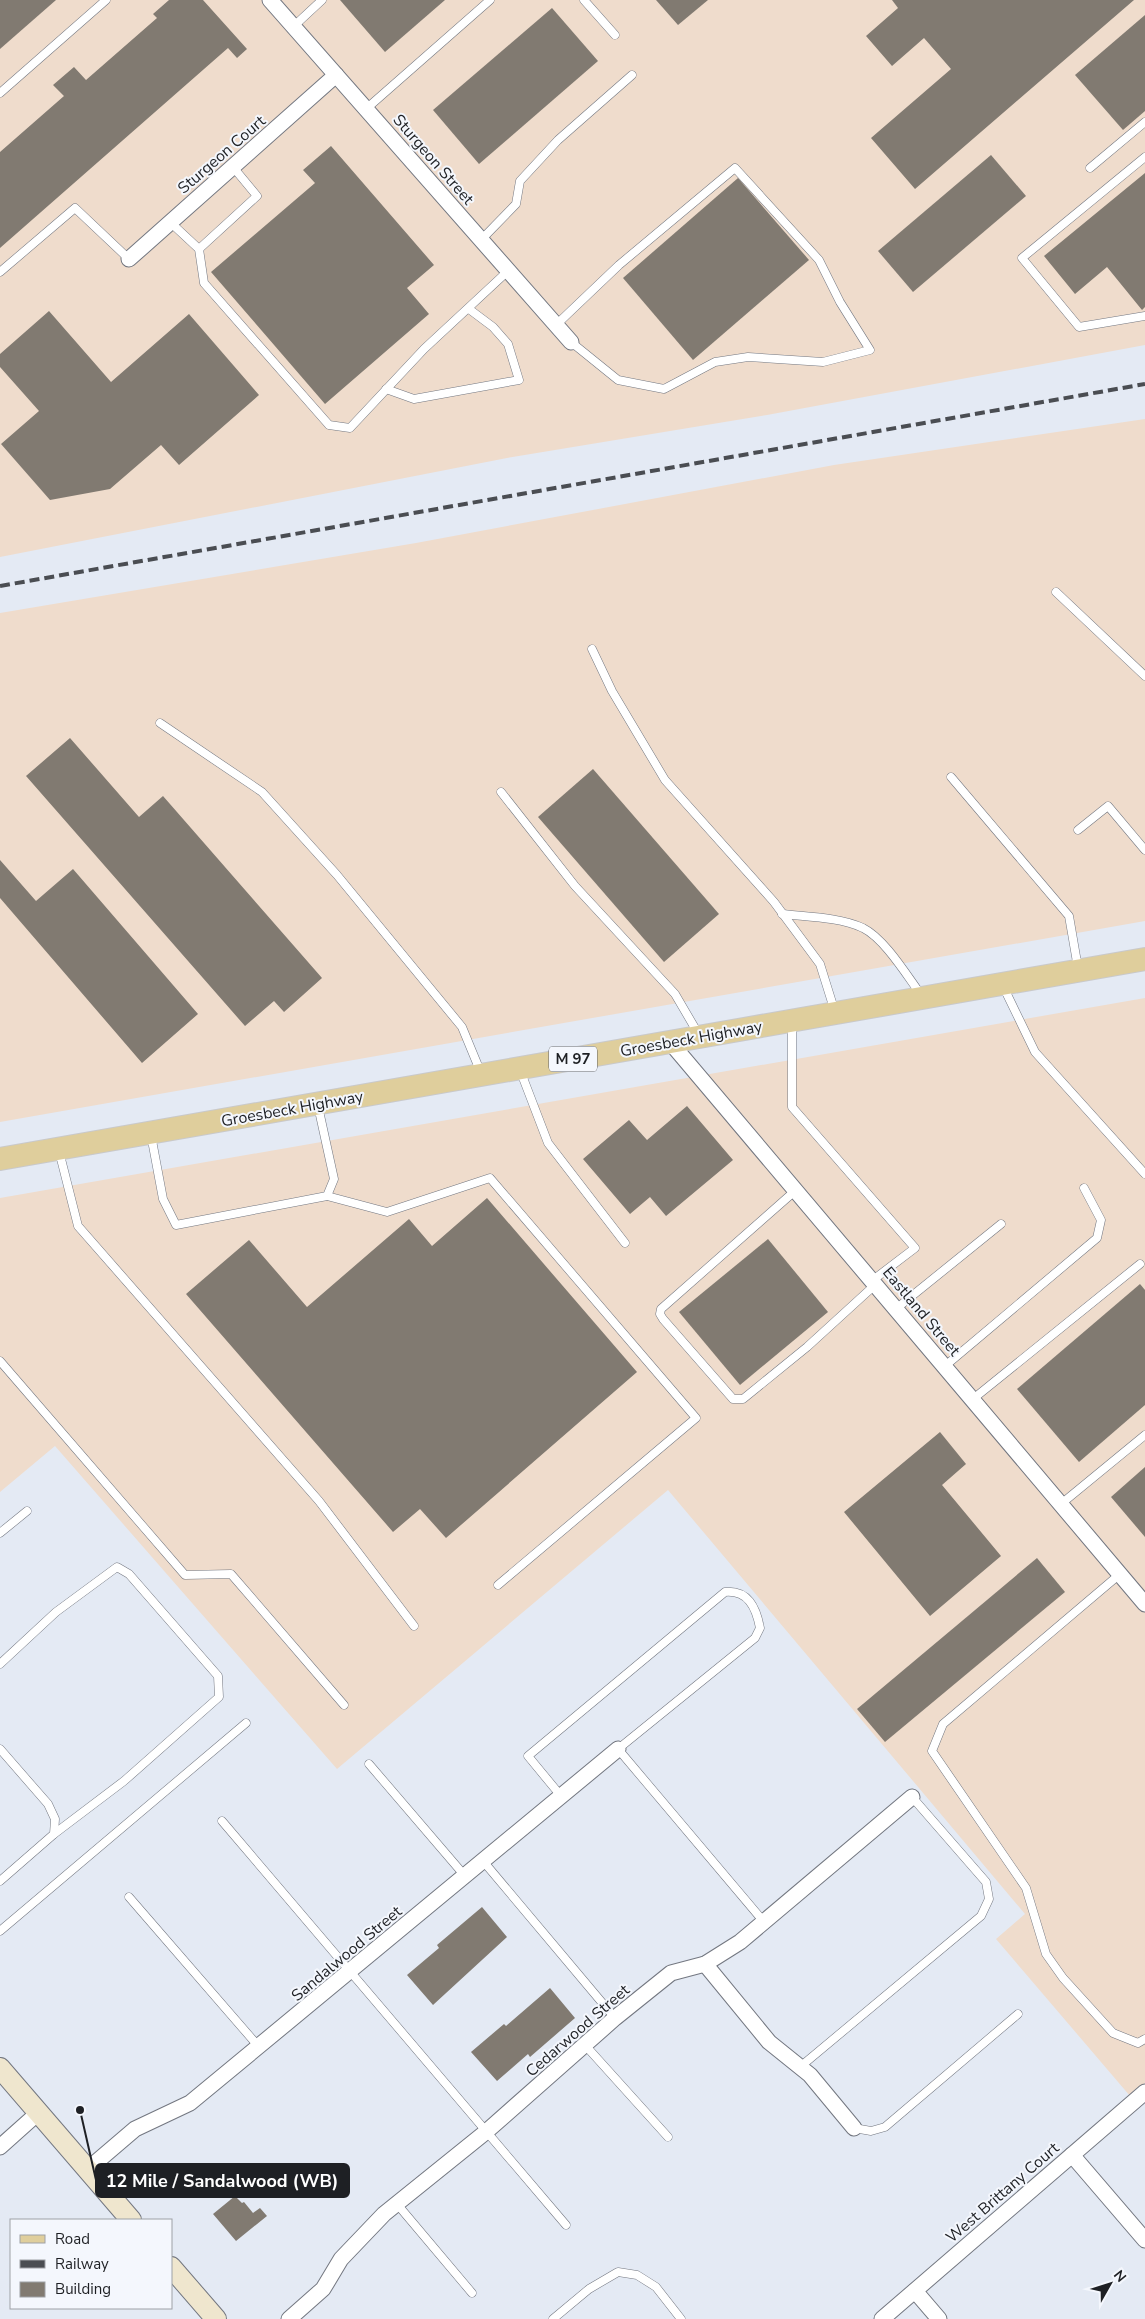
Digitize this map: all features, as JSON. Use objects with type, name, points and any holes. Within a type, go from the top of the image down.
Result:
[{"type":"main road","name":"Groesbeck Highway","points":[[0,1159],[1145,959]]},
{"type":"main road","points":[[0,2068],[130,2219]]},
{"type":"main road","points":[[172,2268],[216,2319]]},
{"type":"street","name":"Sturgeon Street","points":[[270,0],[571,342]]},
{"type":"street","name":"Sturgeon Court","points":[[129,259],[336,75]]},
{"type":"street","name":"Eastland Street","points":[[670,1042],[897,1308],[1145,1604]]},
{"type":"street","name":"Sandalwood Street","points":[[87,2170],[135,2129],[190,2103],[350,1973],[618,1749]]},
{"type":"street","name":"Cedarwood Street","points":[[289,2319],[323,2289],[342,2259],[397,2204],[487,2131],[616,2018],[671,1973],[705,1964],[740,1942],[912,1798]]},
{"type":"street","points":[[705,1964],[769,2042],[810,2075],[854,2128]]},
{"type":"street","name":"West Brittany Court","points":[[882,2319],[1145,2092]]},
{"type":"street","points":[[0,2146],[38,2113]]},
{"type":"street","points":[[1072,2154],[1145,2240]]},
{"type":"street","points":[[915,2291],[939,2319]]},
{"type":"lane","points":[[0,93],[106,0]]},
{"type":"lane","points":[[294,26],[322,0]]},
{"type":"lane","points":[[366,109],[490,0]]},
{"type":"lane","points":[[584,0],[614,35]]},
{"type":"lane","points":[[481,240],[516,204],[520,181],[558,140],[632,75]]},
{"type":"lane","points":[[1090,168],[1145,122]]},
{"type":"lane","points":[[1145,157],[1022,258],[1079,327],[1145,316]]},
{"type":"lane","points":[[199,249],[257,196],[233,167]]},
{"type":"lane","points":[[556,325],[619,265],[735,168],[819,260],[840,302],[870,350],[823,362],[748,357],[716,362],[664,389],[618,380],[571,342]]},
{"type":"lane","points":[[0,272],[75,208],[129,259]]},
{"type":"lane","points":[[170,222],[199,249],[204,283],[328,426],[350,428],[424,349],[508,271]]},
{"type":"lane","points":[[386,389],[414,399],[519,380],[508,344],[493,327],[469,309]]},
{"type":"lane","points":[[1056,592],[1145,676]]},
{"type":"lane","points":[[592,649],[612,691],[665,780],[782,914],[820,964],[835,1013]]},
{"type":"lane","points":[[160,723],[262,792],[337,875],[462,1027],[482,1075]]},
{"type":"lane","points":[[951,777],[1069,916],[1079,970]]},
{"type":"lane","points":[[501,792],[575,886],[675,994],[700,1037]]},
{"type":"lane","points":[[1078,830],[1108,806],[1145,850]]},
{"type":"lane","points":[[782,914],[845,923],[863,929],[876,938],[923,997]]},
{"type":"lane","points":[[1002,984],[1035,1052],[1145,1174]]},
{"type":"lane","points":[[792,1020],[792,1106],[915,1248],[874,1282],[807,1347],[743,1399],[733,1399],[663,1319],[660,1314],[661,1309],[797,1190]]},
{"type":"lane","points":[[519,1068],[548,1143],[625,1243]]},
{"type":"lane","points":[[317,1103],[334,1179],[327,1196]]},
{"type":"lane","points":[[151,1133],[163,1199],[176,1225],[327,1196],[387,1212],[490,1178],[696,1418],[498,1585]]},
{"type":"lane","points":[[59,1149],[78,1226],[319,1501],[414,1626]]},
{"type":"lane","points":[[945,1366],[1097,1238],[1101,1220],[1084,1188]]},
{"type":"lane","points":[[897,1308],[1001,1224]]},
{"type":"lane","points":[[973,1399],[1140,1264]]},
{"type":"lane","points":[[0,1361],[185,1575],[230,1574],[344,1704]]},
{"type":"lane","points":[[1062,1504],[1145,1435]]},
{"type":"lane","points":[[0,1533],[27,1511]]},
{"type":"lane","points":[[0,1664],[56,1612],[117,1567],[129,1574],[218,1676],[219,1697],[124,1781],[54,1834],[0,1881]]},
{"type":"lane","points":[[1120,1574],[943,1724],[932,1751],[1026,1888],[1046,1954],[1063,1978],[1113,2033],[1138,2043],[1145,2039]]},
{"type":"lane","points":[[561,1796],[528,1756],[724,1592],[736,1591],[747,1599],[757,1612],[760,1628],[755,1638],[618,1749],[764,1922]]},
{"type":"lane","points":[[0,1931],[246,1723]]},
{"type":"lane","points":[[0,1749],[48,1804],[55,1819],[54,1834]]},
{"type":"lane","points":[[369,1764],[465,1876]]},
{"type":"lane","points":[[800,2067],[981,1916],[990,1899],[986,1882],[912,1798]]},
{"type":"lane","points":[[222,1821],[566,2225]]},
{"type":"lane","points":[[483,1861],[616,2018]]},
{"type":"lane","points":[[129,1897],[259,2047]]},
{"type":"lane","points":[[854,2128],[871,2131],[885,2127],[1018,2014]]},
{"type":"lane","points":[[585,2045],[668,2138]]},
{"type":"lane","points":[[397,2204],[472,2293]]},
{"type":"lane","points":[[553,2319],[589,2290],[618,2272],[637,2275],[656,2287],[681,2319]]},
{"type":"shaded area","points":[[0,0],[1145,0],[1145,345],[767,415],[507,458],[0,557]]},
{"type":"shaded area","points":[[1145,419],[1145,921],[0,1122],[0,613],[416,543],[834,465]]},
{"type":"shaded area","points":[[1145,998],[1145,2083],[1130,2096],[996,1939],[1025,1914],[668,1490],[337,1769],[55,1446],[0,1492],[0,1198]]},
{"type":"building","points":[[0,0],[56,0],[0,49]]},
{"type":"building","points":[[169,0],[203,0],[247,49],[237,58],[228,48],[0,248],[0,152],[64,96],[53,85],[74,67],[86,80],[157,18],[153,14]]},
{"type":"building","points":[[340,0],[445,0],[385,52]]},
{"type":"building","points":[[656,0],[708,0],[678,25]]},
{"type":"building","points":[[892,0],[1134,0],[915,189],[871,138],[951,69],[924,38],[892,66],[866,36],[898,8]]},
{"type":"building","points":[[552,8],[598,61],[479,164],[433,110]]},
{"type":"building","points":[[1145,15],[1145,111],[1123,130],[1075,75]]},
{"type":"building","points":[[331,146],[434,265],[407,288],[429,314],[325,404],[211,272],[315,183],[303,170]]},
{"type":"building","points":[[991,155],[1026,196],[913,292],[878,251]]},
{"type":"building","points":[[1145,173],[1145,307],[1142,310],[1107,267],[1075,294],[1044,256]]},
{"type":"building","points":[[738,178],[809,260],[693,360],[623,278]]},
{"type":"building","points":[[49,311],[111,382],[189,314],[259,395],[179,465],[161,445],[110,489],[50,500],[1,444],[39,411],[0,367],[0,354]]},
{"type":"building","points":[[70,738],[139,817],[163,796],[322,978],[284,1012],[274,1001],[245,1026],[26,776]]},
{"type":"building","points":[[593,769],[719,914],[664,962],[538,817]]},
{"type":"building","points":[[0,860],[36,901],[73,869],[198,1014],[142,1063],[0,898]]},
{"type":"building","points":[[687,1106],[733,1160],[666,1216],[650,1197],[630,1214],[583,1159],[629,1120],[647,1140]]},
{"type":"building","points":[[487,1198],[637,1372],[446,1538],[420,1509],[393,1532],[186,1294],[249,1240],[307,1307],[409,1219],[432,1246]]},
{"type":"building","points":[[768,1239],[828,1312],[740,1385],[679,1312]]},
{"type":"building","points":[[1140,1284],[1145,1290],[1145,1405],[1079,1462],[1017,1389]]},
{"type":"building","points":[[940,1432],[966,1464],[942,1485],[1001,1556],[930,1616],[844,1512]]},
{"type":"building","points":[[1145,1467],[1145,1537],[1111,1497]]},
{"type":"building","points":[[1037,1558],[1065,1592],[885,1742],[857,1709]]},
{"type":"building","points":[[482,1907],[507,1937],[433,2005],[407,1975],[439,1948],[437,1945]]},
{"type":"building","points":[[550,1988],[575,2018],[530,2057],[528,2054],[497,2081],[471,2052],[504,2024],[506,2026]]},
{"type":"building","points":[[235,2196],[242,2203],[244,2202],[253,2213],[260,2208],[267,2216],[236,2241],[213,2214]]},
{"type":"railway","points":[[0,586],[1145,384]]},
{"type":"place","name":"12 Mile / Sandalwood (WB)","points":[[80,2110]]}]
